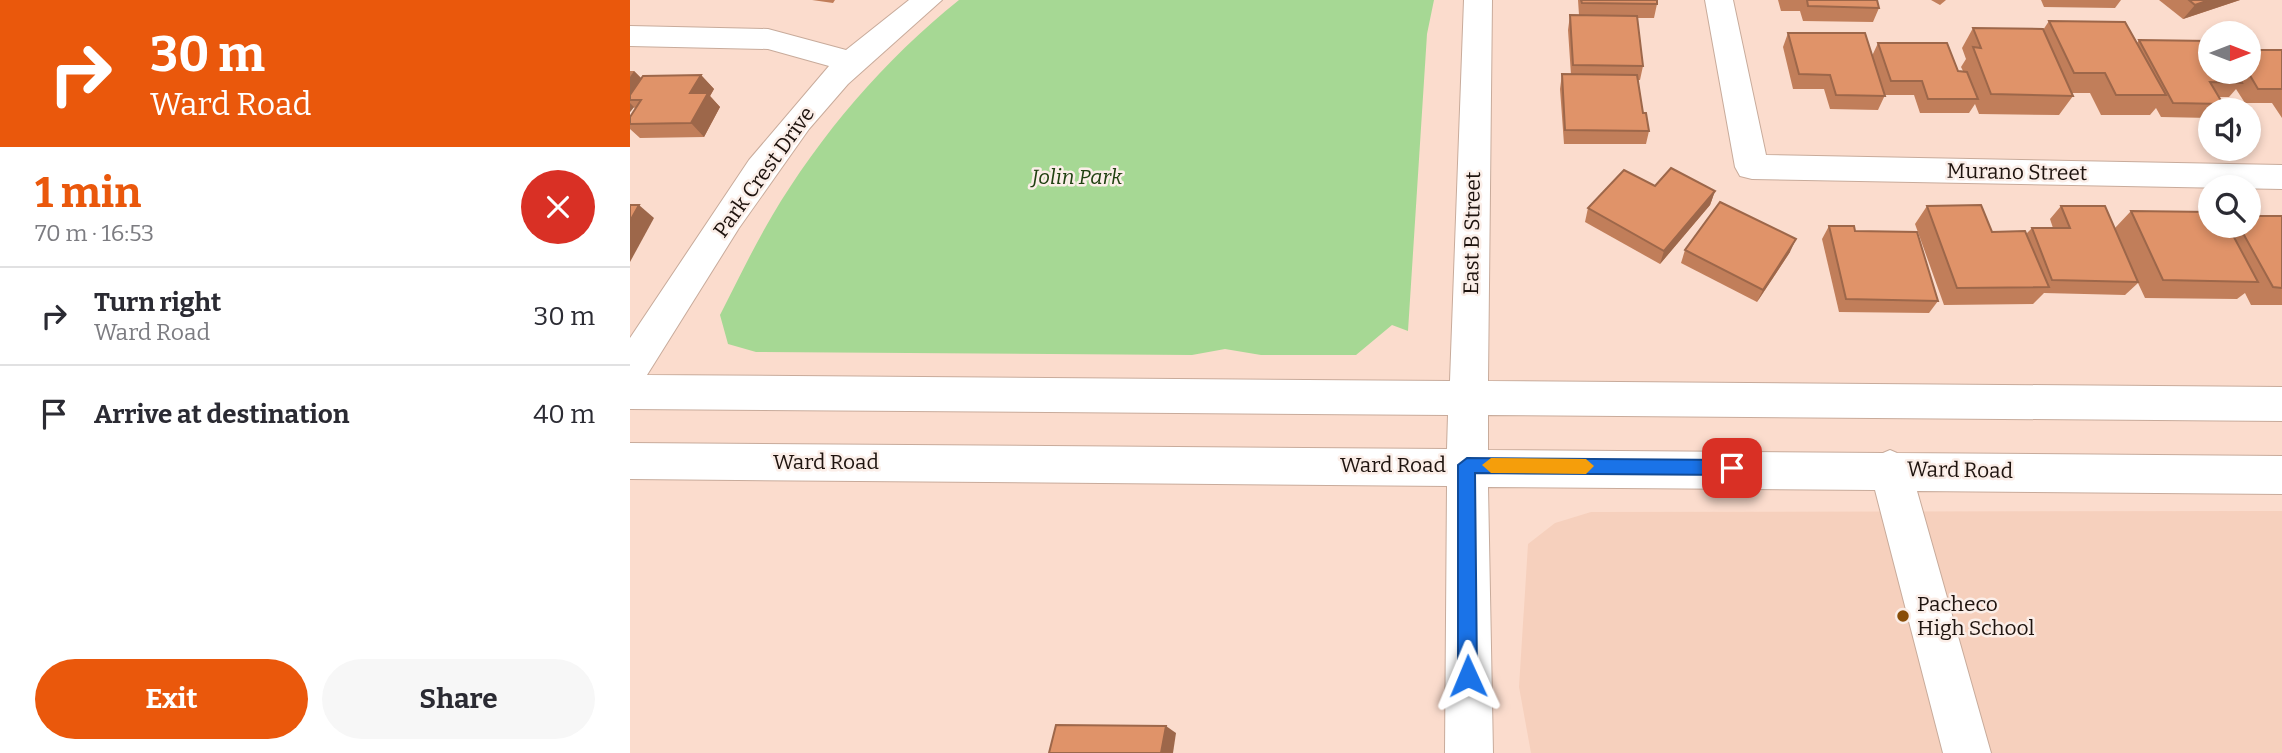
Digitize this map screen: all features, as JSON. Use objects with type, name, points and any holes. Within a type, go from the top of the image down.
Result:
[{"type":"street","name":"Park Crest Drive","points":[[630,370],[754,177],[802,114],[851,62],[904,16],[928,0]]},
{"type":"street","name":"East B Street","points":[[1469,753],[1467,465],[1478,0]]},
{"type":"street","name":"Murano Street","points":[[1719,0],[1752,167],[2282,177]]},
{"type":"street","points":[[630,36],[768,40],[851,62]]},
{"type":"street","points":[[630,392],[2282,404]]},
{"type":"street","name":"Ward Road","points":[[630,461],[1467,465],[2282,474]]},
{"type":"street","points":[[1891,469],[1967,753]]},
{"type":"shaded area","name":"Pacheco High School","points":[[2282,511],[2282,753],[1531,753],[1519,687],[1528,544],[1555,523],[1591,512]]},
{"type":"green space","name":"Jolin Park","points":[[959,0],[1434,0],[1427,34],[1408,331],[1392,325],[1356,355],[1261,355],[1225,349],[1192,355],[756,352],[728,344],[720,315],[758,240],[811,156],[880,73],[905,47]]},
{"type":"building","points":[[1581,0],[1657,0],[1657,4],[1582,3]]},
{"type":"building","points":[[1807,0],[1877,0],[1879,8],[1808,6]]},
{"type":"building","points":[[2189,0],[2209,0],[2195,5]]},
{"type":"building","points":[[1570,15],[1637,16],[1643,66],[1573,65]]},
{"type":"building","points":[[2049,21],[2125,22],[2166,95],[2116,95],[2105,73],[2074,73]]},
{"type":"building","points":[[1973,28],[2043,29],[2073,96],[1991,94],[1973,47],[1981,48]]},
{"type":"building","points":[[1788,33],[1865,33],[1885,96],[1836,95],[1830,75],[1799,74]]},
{"type":"building","points":[[2139,40],[2198,41],[2198,84],[2211,84],[2219,98],[2198,98],[2198,104],[2173,103]]},
{"type":"building","points":[[1878,43],[1947,43],[1958,71],[1967,72],[1978,99],[1928,99],[1922,81],[1891,81]]},
{"type":"building","points":[[2261,50],[2282,50],[2282,89],[2258,89],[2255,84],[2261,84]]},
{"type":"building","points":[[1562,74],[1637,75],[1649,131],[1565,130]]},
{"type":"building","points":[[701,75],[690,93],[708,93],[691,123],[630,124],[630,117],[641,100],[630,100],[630,95],[643,76]]},
{"type":"building","points":[[1671,168],[1715,191],[1664,251],[1588,208],[1624,170],[1655,186]]},
{"type":"building","points":[[1720,202],[1796,239],[1763,290],[1685,250]]},
{"type":"building","points":[[630,205],[639,205],[630,221]]},
{"type":"building","points":[[1981,205],[1992,232],[2025,231],[2049,287],[1957,288],[1927,206]]},
{"type":"building","points":[[2061,206],[2105,206],[2138,282],[2052,280],[2032,228],[2070,228]]},
{"type":"building","points":[[2131,211],[2198,212],[2198,238],[2234,238],[2258,282],[2163,280]]},
{"type":"building","points":[[2261,216],[2282,216],[2282,288],[2273,287],[2246,238],[2261,238]]},
{"type":"building","points":[[1829,226],[1854,226],[1855,231],[1917,232],[1938,301],[1846,299]]},
{"type":"building","points":[[1056,725],[1166,726],[1161,753],[1049,753]]},
{"type":"slow traffic","points":[[1491,465],[1586,466]]},
{"type":"place","name":"Pacheco High School","points":[[1903,616]]},
{"type":"route","points":[[1468,676],[1467,465],[1732,468]]}]
